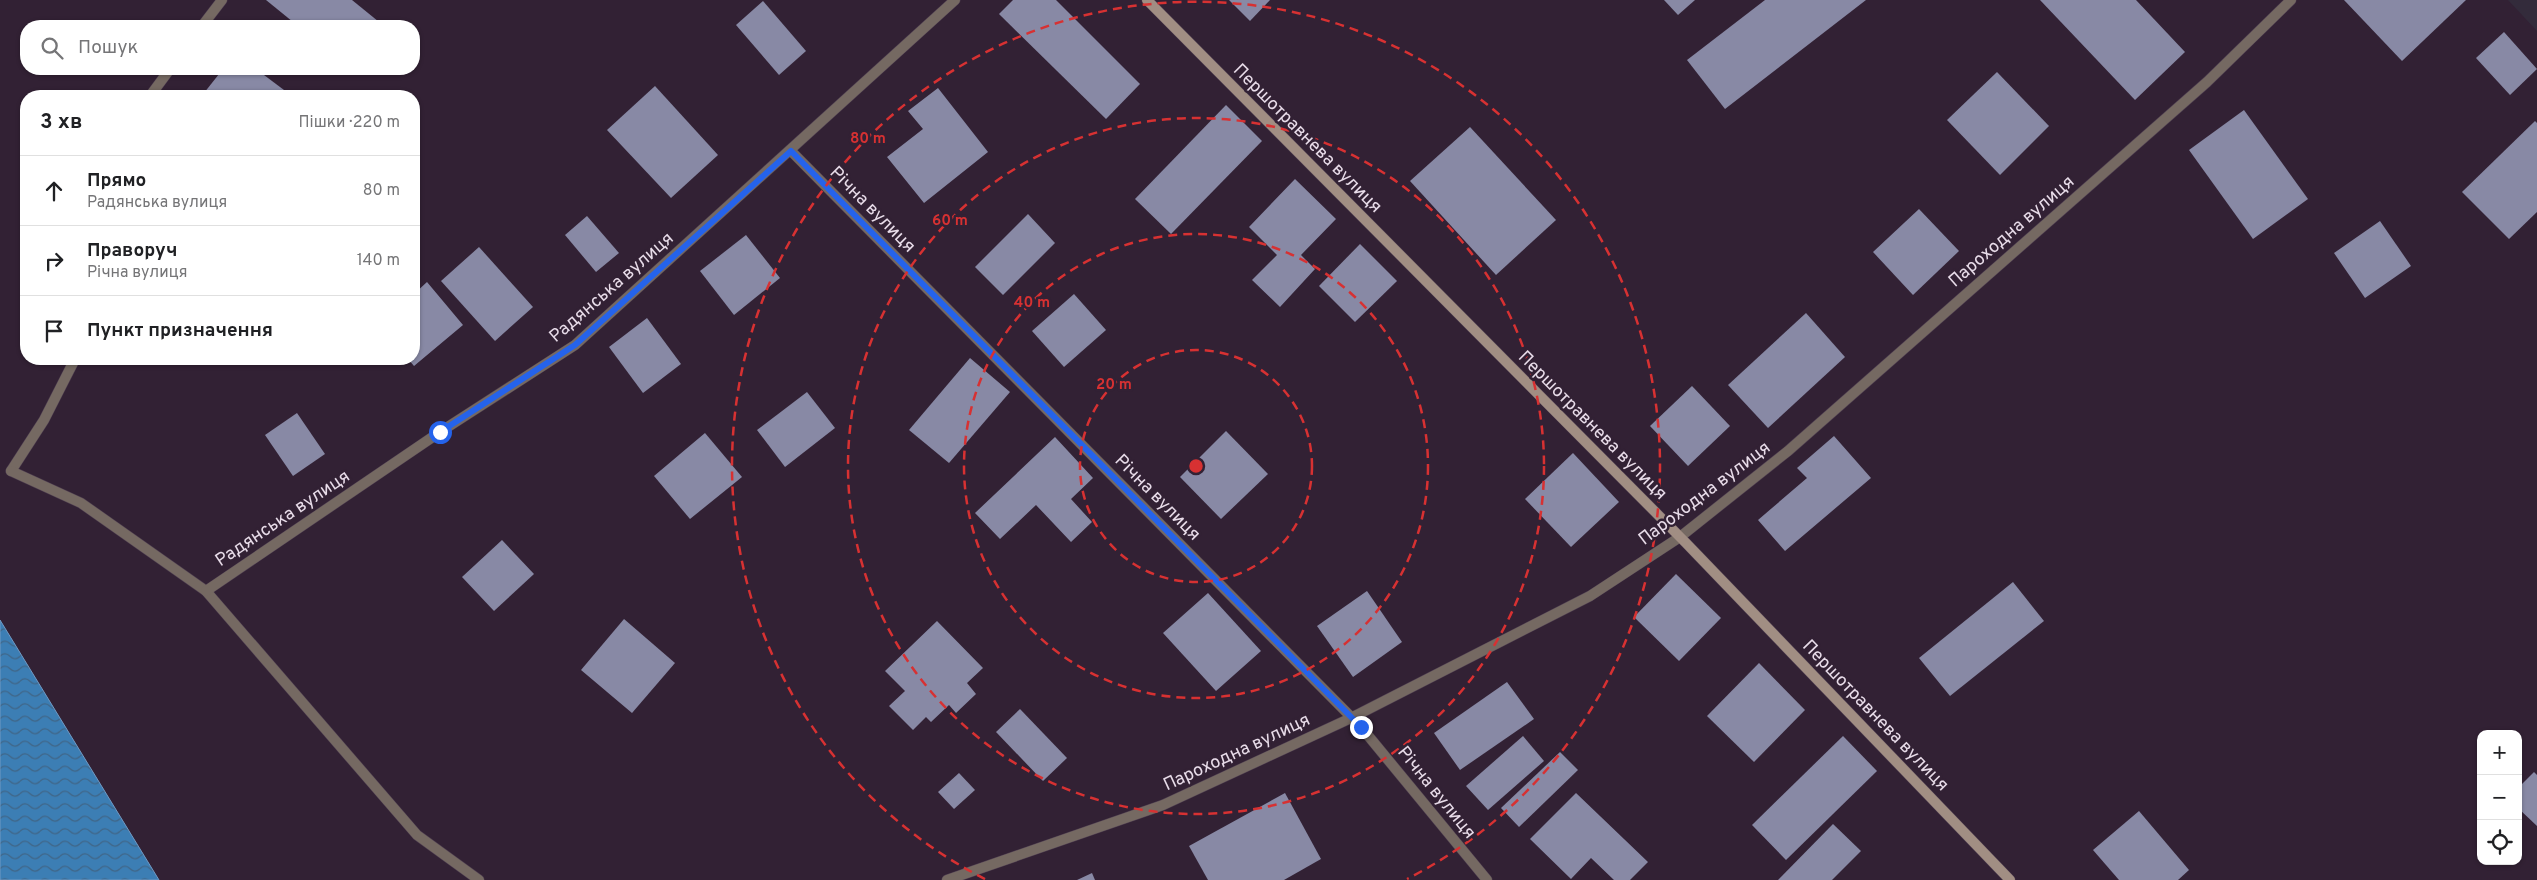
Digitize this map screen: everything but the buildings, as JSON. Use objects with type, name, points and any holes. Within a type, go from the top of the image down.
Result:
[{"type":"street","points":[[207,20],[222,0]]},
{"type":"street","name":"Радянська вулиця","points":[[206,591],[440,432],[575,345],[791,151],[955,0]]},
{"type":"street","name":"Першотравнева вулиця","points":[[1147,0],[1680,537],[2010,880]]},
{"type":"street","name":"Пароходна вулиця","points":[[947,880],[1163,805],[1352,718],[1590,596],[1680,537],[1788,451],[2207,82],[2291,0]]},
{"type":"street","points":[[154,90],[166,75]]},
{"type":"street","name":"Річна вулиця","points":[[791,151],[1352,718],[1487,880]]},
{"type":"street","points":[[72,365],[44,420],[11,471],[80,503],[206,591],[416,834],[479,880]]},
{"type":"shaded area","points":[[2508,0],[2537,0],[2537,31]]},
{"type":"water","points":[[0,620],[159,880],[0,880]]},
{"type":"route","points":[[440,432],[575,345],[791,151],[1361,727]]}]
